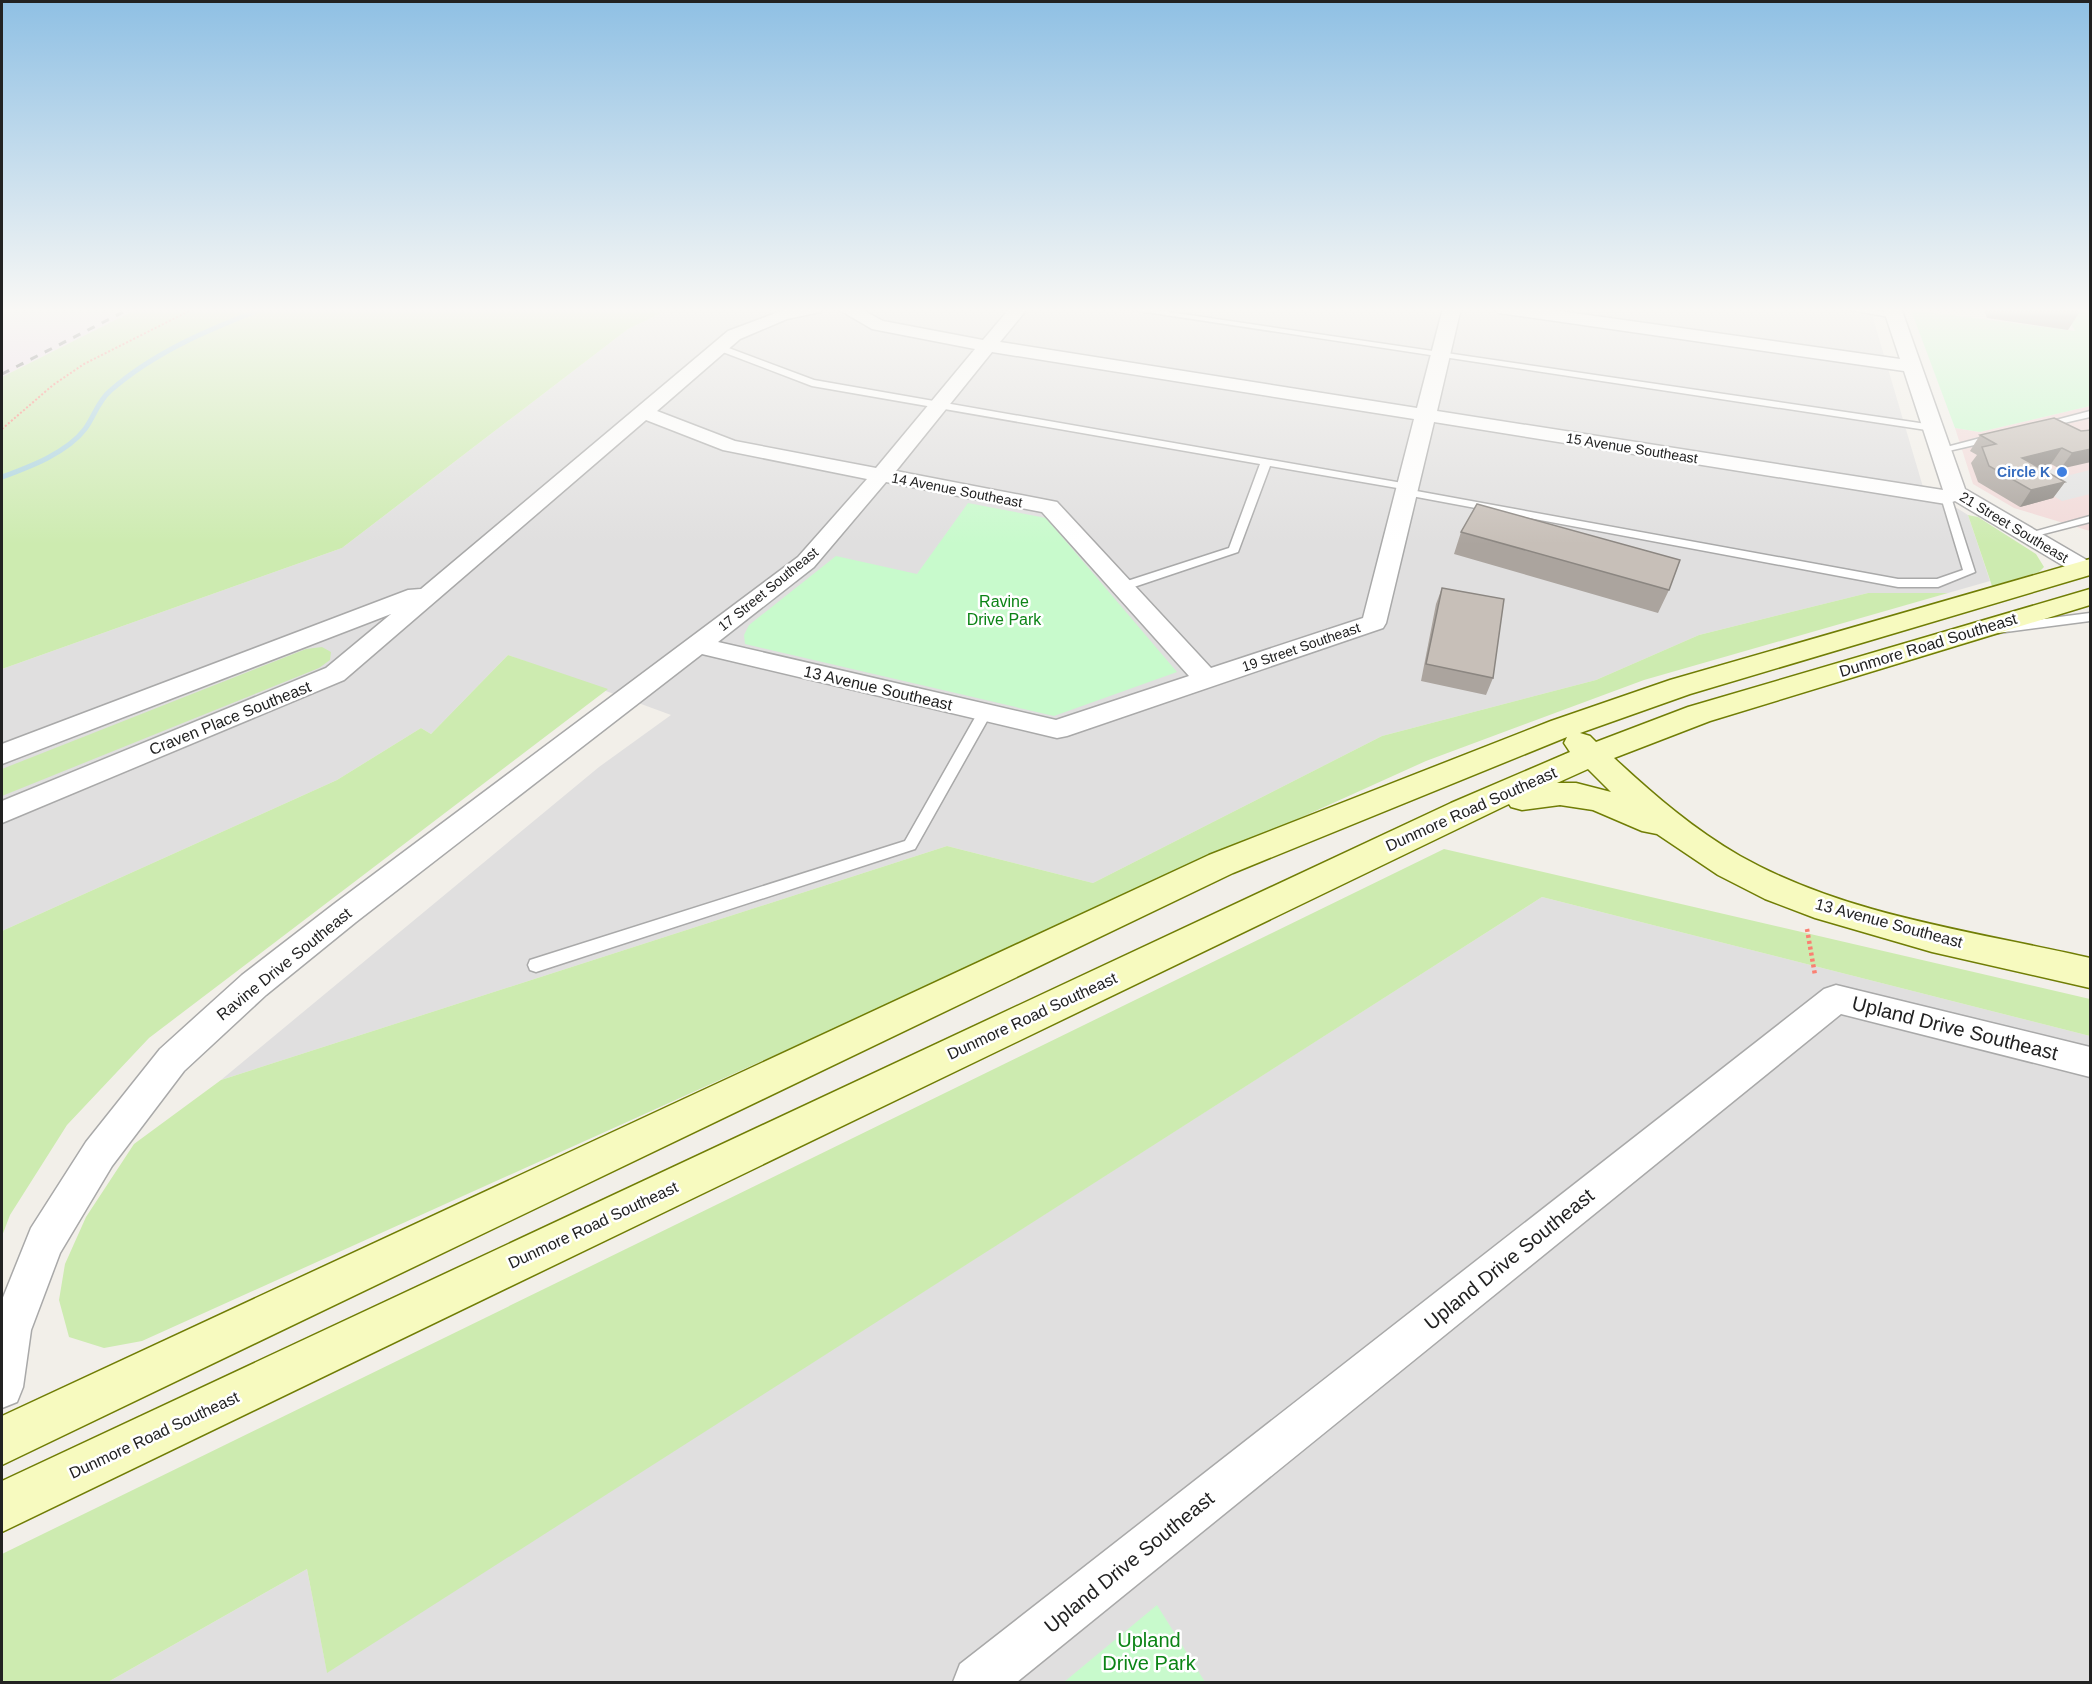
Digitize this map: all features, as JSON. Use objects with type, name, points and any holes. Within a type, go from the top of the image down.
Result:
[{"type":"main road","name":"Dunmore Road Southeast","points":[[2,1441],[1201,873],[1562,728],[1680,687],[2088,568]]},
{"type":"main road","name":"Dunmore Road Southeast","points":[[2,1507],[1462,812],[1592,755],[1699,714],[2091,597]]},
{"type":"main road","name":"13 Avenue Southeast","points":[[1562,728],[1684,836],[1757,879],[1837,911],[2091,973]]},
{"type":"main road","points":[[1462,812],[1563,792],[1600,800],[1684,836]]},
{"type":"street","name":"Craven Place Southeast","points":[[2,813],[335,674],[672,387]]},
{"type":"street","name":"17 Street Southeast","points":[[698,645],[806,562],[954,387]]},
{"type":"street","name":"15 Avenue Southeast","points":[[1245,387],[1951,495]]},
{"type":"street","name":"19 Street Southeast","points":[[1058,729],[1374,623],[1432,387]]},
{"type":"street","name":"21 Street Southeast","points":[[1918,387],[1940,450],[1951,495],[2088,568]]},
{"type":"street","name":"14 Avenue Southeast","points":[[642,412],[730,446],[1049,507],[1206,679]]},
{"type":"street","name":"Craven Place Southeast","points":[[2,754],[436,587]]},
{"type":"street","name":"13 Avenue Southeast","points":[[698,645],[984,714],[1058,729]]},
{"type":"street","name":"Ravine Drive Southeast","points":[[2,1387],[10,1330],[45,1242],[99,1154],[172,1060],[254,985],[698,645]]},
{"type":"street","name":"Upland Drive Southeast","points":[[978,1683],[1836,999],[2091,1062]]},
{"type":"lane","points":[[833,387],[1266,463],[1898,583],[1938,583],[1969,572],[1951,495]]},
{"type":"lane","points":[[1649,387],[1933,428]]},
{"type":"lane","points":[[2033,428],[2091,414]]},
{"type":"lane","points":[[1940,450],[2010,433]]},
{"type":"lane","points":[[1122,587],[1234,550],[1266,463]]},
{"type":"lane","points":[[2028,535],[2091,519]]},
{"type":"lane","points":[[1977,631],[2091,617]]},
{"type":"lane","points":[[536,965],[910,845],[984,714]]},
{"type":"path","points":[[2,429],[51,387]]},
{"type":"path","points":[[1806,926],[1815,975]]},
{"type":"shaded area","points":[[553,387],[1893,387],[1923,487],[1968,515],[1990,581],[1948,593],[1868,593],[1699,635],[1596,680],[1382,736],[1093,883],[947,846],[221,1080],[599,767],[671,715],[508,655],[431,734],[421,728],[337,780],[2,931],[2,669],[342,548]]},
{"type":"shaded area","points":[[2090,406],[2090,531],[2014,508],[1973,484],[1955,428],[1980,432]]},
{"type":"shaded area","points":[[2054,469],[2066,476],[2090,470],[2090,494],[2062,501],[2021,477]]},
{"type":"shaded area","points":[[1542,897],[2090,1036],[2090,1682],[108,1682],[307,1569],[327,1672]]},
{"type":"green space","points":[[2,387],[553,387],[342,548],[2,669]]},
{"type":"green space","points":[[1940,387],[2090,387],[2090,406],[1980,432],[1955,428]]},
{"type":"green space","name":"Ravine Drive Park","points":[[968,503],[1046,518],[1177,672],[1054,716],[745,644],[744,635],[749,625],[836,556],[917,574]]},
{"type":"green space","points":[[1968,515],[1978,517],[2036,554],[2044,567],[2039,572],[1992,586]]},
{"type":"green space","points":[[1868,593],[1948,593],[1644,680],[1426,761],[142,1341],[104,1348],[69,1337],[59,1300],[65,1264],[86,1217],[134,1144],[221,1080],[947,846],[1093,883],[1382,736],[1596,680],[1699,635]]},
{"type":"green space","points":[[322,647],[331,652],[330,660],[319,668],[2,796],[2,769],[306,649]]},
{"type":"green space","points":[[508,655],[608,689],[149,1038],[67,1125],[10,1215],[2,1236],[2,931],[337,780],[421,728],[431,734]]},
{"type":"green space","points":[[1444,849],[2090,999],[2090,1036],[1542,897],[327,1673],[307,1569],[108,1682],[2,1682],[2,1554]]},
{"type":"green space","name":"Upland Drive Park","points":[[1157,1605],[1205,1682],[1064,1682]]},
{"type":"building","points":[[2054,418],[2081,431],[2091,430],[2091,449],[2072,453],[2062,448],[2022,458],[2065,482],[2031,490],[1989,466],[1982,447],[1996,444],[1980,435]]},
{"type":"building","points":[[1477,504],[1680,560],[1669,590],[1461,532]]},
{"type":"building","points":[[1442,588],[1504,599],[1493,678],[1426,664]]},
{"type":"waterway","points":[[2,477],[47,458],[77,438],[85,429],[99,404],[116,387]]},
{"type":"place","name":"Circle K","points":[[2062,472]]}]
